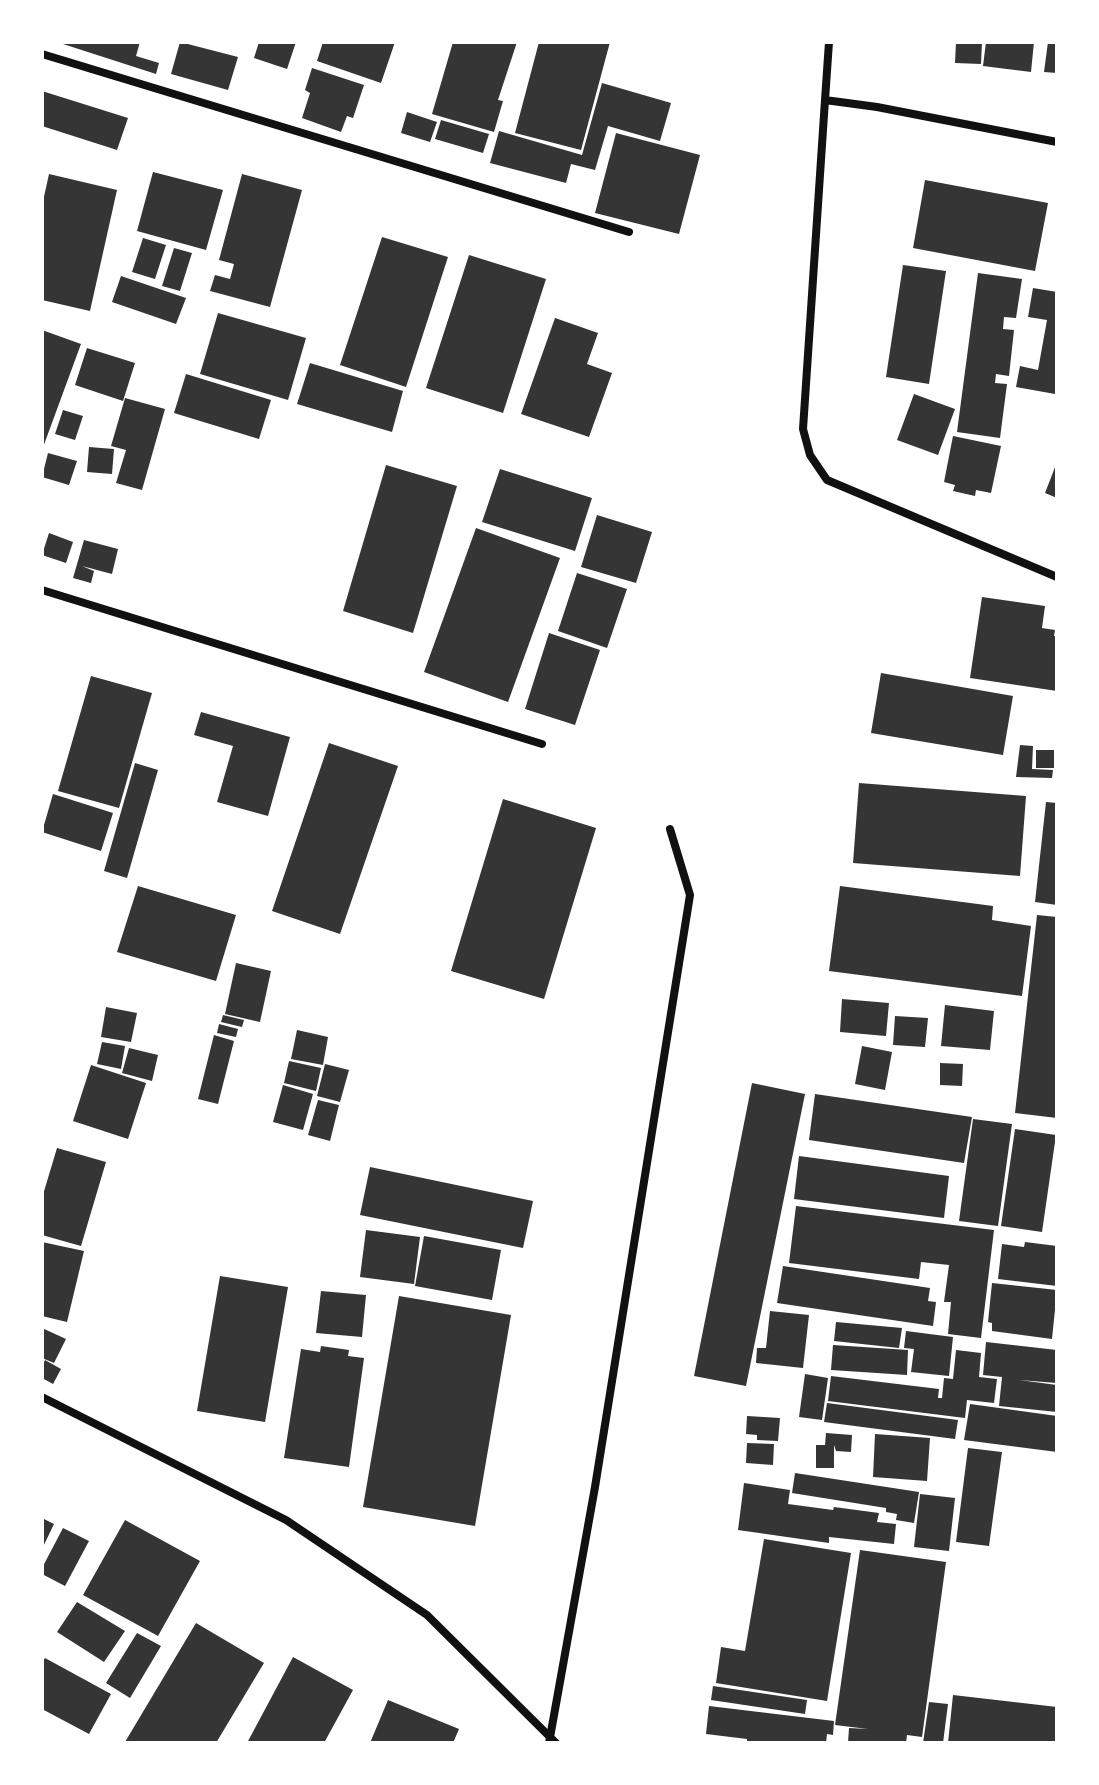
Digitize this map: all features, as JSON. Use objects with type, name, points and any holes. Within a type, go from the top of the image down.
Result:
[{"type":"street","points":[[829,42],[803,429],[810,455],[827,480],[1057,577]]},
{"type":"street","points":[[42,54],[629,232]]},
{"type":"street","points":[[825,100],[1057,142]]},
{"type":"street","points":[[42,590],[542,744]]},
{"type":"street","points":[[552,1741],[690,895],[670,829]]},
{"type":"street","points":[[42,1397],[286,1520],[402,1597],[427,1615],[552,1741]]},
{"type":"building","points":[[140,42],[136,56],[159,63],[156,74],[63,44]]},
{"type":"building","points":[[180,42],[238,57],[228,90],[171,74]]},
{"type":"building","points":[[259,42],[296,42],[287,69],[254,58]]},
{"type":"building","points":[[323,42],[395,42],[381,83],[317,61]]},
{"type":"building","points":[[453,42],[517,42],[498,100],[503,101],[494,132],[432,114]]},
{"type":"building","points":[[539,42],[610,42],[581,150],[515,133]]},
{"type":"building","points":[[956,42],[982,42],[981,64],[955,63]]},
{"type":"building","points":[[986,42],[1034,42],[1031,72],[983,66]]},
{"type":"building","points":[[1048,42],[1057,42],[1057,73],[1044,72]]},
{"type":"building","points":[[312,68],[364,85],[353,118],[347,116],[341,132],[302,118],[310,93],[305,90]]},
{"type":"building","points":[[602,83],[671,103],[660,141],[608,126],[595,170],[571,164],[566,183],[490,163],[499,131],[582,155]]},
{"type":"building","points":[[42,91],[128,118],[117,150],[42,126]]},
{"type":"building","points":[[407,112],[437,122],[430,142],[401,133]]},
{"type":"building","points":[[441,120],[489,134],[483,153],[435,139]]},
{"type":"building","points":[[616,133],[700,155],[679,234],[595,213]]},
{"type":"building","points":[[153,172],[223,190],[206,250],[137,231]]},
{"type":"building","points":[[49,174],[117,190],[90,311],[42,300],[42,206]]},
{"type":"building","points":[[242,174],[302,190],[270,307],[210,291],[215,275],[230,279],[234,264],[219,260]]},
{"type":"building","points":[[925,180],[1048,203],[1035,271],[913,248]]},
{"type":"building","points":[[382,237],[448,257],[406,387],[340,365]]},
{"type":"building","points":[[143,238],[166,245],[155,279],[132,272]]},
{"type":"building","points":[[174,248],[192,253],[180,291],[162,286]]},
{"type":"building","points":[[469,255],[546,279],[503,413],[426,388]]},
{"type":"building","points":[[903,265],[946,271],[929,384],[886,377]]},
{"type":"building","points":[[978,273],[1022,279],[1016,318],[1004,317],[1003,329],[1014,330],[1009,376],[996,374],[995,383],[1007,384],[1000,438],[957,432]]},
{"type":"building","points":[[121,276],[186,298],[176,324],[112,302]]},
{"type":"building","points":[[1033,288],[1057,292],[1055,394],[1016,387],[1020,366],[1038,370],[1047,320],[1028,317]]},
{"type":"building","points":[[218,313],[306,338],[288,400],[200,374]]},
{"type":"building","points":[[555,318],[598,333],[587,364],[612,373],[589,437],[521,414]]},
{"type":"building","points":[[42,330],[81,344],[42,450]]},
{"type":"building","points":[[87,348],[135,363],[123,401],[75,385]]},
{"type":"building","points":[[310,363],[403,391],[392,432],[297,404]]},
{"type":"building","points":[[186,374],[271,400],[259,439],[174,413]]},
{"type":"building","points":[[914,394],[955,409],[938,455],[897,440]]},
{"type":"building","points":[[125,398],[165,409],[142,490],[116,483],[126,450],[111,446]]},
{"type":"building","points":[[63,410],[83,416],[75,440],[55,434]]},
{"type":"building","points":[[953,436],[1001,446],[991,493],[976,490],[975,496],[953,491],[955,485],[944,482]]},
{"type":"building","points":[[89,447],[114,449],[112,474],[87,472]]},
{"type":"building","points":[[48,453],[77,461],[69,485],[42,477]]},
{"type":"building","points":[[1057,462],[1057,498],[1045,493]]},
{"type":"building","points":[[386,465],[457,486],[413,633],[343,611]]},
{"type":"building","points":[[500,469],[592,498],[575,551],[482,522]]},
{"type":"building","points":[[597,515],[652,532],[636,583],[581,567]]},
{"type":"building","points":[[476,528],[560,558],[508,702],[424,672]]},
{"type":"building","points":[[49,533],[73,542],[66,563],[42,555]]},
{"type":"building","points":[[84,540],[118,549],[112,574],[82,566],[94,571],[91,583],[73,578]]},
{"type":"building","points":[[577,573],[627,589],[607,648],[558,631]]},
{"type":"building","points":[[982,597],[1045,606],[1042,628],[1055,630],[1054,636],[1057,636],[1057,691],[970,678]]},
{"type":"building","points":[[549,633],[600,650],[575,725],[525,709]]},
{"type":"building","points":[[881,673],[1013,696],[1003,755],[871,733]]},
{"type":"building","points":[[91,676],[152,693],[119,808],[58,791]]},
{"type":"building","points":[[201,712],[290,737],[268,816],[217,802],[233,746],[194,735]]},
{"type":"building","points":[[329,743],[398,766],[340,934],[272,911]]},
{"type":"building","points":[[1020,745],[1033,746],[1032,769],[1053,770],[1052,778],[1016,777]]},
{"type":"building","points":[[1036,750],[1054,750],[1054,768],[1036,768]]},
{"type":"building","points":[[135,763],[158,770],[127,878],[104,871]]},
{"type":"building","points":[[859,783],[1026,796],[1020,876],[853,863]]},
{"type":"building","points":[[53,794],[113,813],[101,851],[42,832]]},
{"type":"building","points":[[503,799],[596,828],[544,999],[451,971]]},
{"type":"building","points":[[1046,802],[1057,803],[1057,905],[1035,902]]},
{"type":"building","points":[[138,886],[236,915],[216,981],[117,952]]},
{"type":"building","points":[[840,886],[993,906],[992,920],[1031,926],[1022,996],[829,971]]},
{"type":"building","points":[[1037,915],[1057,917],[1057,1118],[1015,1113]]},
{"type":"building","points":[[236,963],[271,971],[260,1022],[225,1014]]},
{"type":"building","points":[[842,999],[889,1003],[886,1036],[840,1032]]},
{"type":"building","points":[[945,1005],[994,1011],[990,1050],[941,1046]]},
{"type":"building","points":[[106,1007],[137,1013],[131,1042],[101,1037]]},
{"type":"building","points":[[223,1015],[244,1020],[242,1027],[221,1022]]},
{"type":"building","points":[[895,1016],[928,1018],[925,1047],[893,1045]]},
{"type":"building","points":[[219,1024],[238,1029],[236,1037],[217,1033]]},
{"type":"building","points":[[297,1030],[328,1037],[323,1065],[291,1059]]},
{"type":"building","points":[[214,1035],[234,1041],[218,1104],[198,1099]]},
{"type":"building","points":[[102,1042],[125,1046],[121,1069],[97,1064]]},
{"type":"building","points":[[862,1046],[892,1052],[885,1090],[855,1084]]},
{"type":"building","points":[[129,1048],[158,1055],[152,1081],[122,1073]]},
{"type":"building","points":[[289,1061],[321,1068],[316,1091],[284,1083]]},
{"type":"building","points":[[940,1063],[963,1064],[962,1086],[940,1085]]},
{"type":"building","points":[[325,1064],[349,1070],[340,1102],[317,1096]]},
{"type":"building","points":[[91,1065],[146,1083],[128,1139],[73,1121]]},
{"type":"building","points":[[752,1083],[805,1094],[746,1386],[694,1376]]},
{"type":"building","points":[[283,1085],[313,1094],[303,1130],[273,1122]]},
{"type":"building","points":[[815,1094],[972,1117],[964,1163],[809,1140]]},
{"type":"building","points":[[318,1100],[339,1105],[330,1141],[308,1135]]},
{"type":"building","points":[[973,1119],[1012,1124],[998,1226],[959,1221]]},
{"type":"building","points":[[1015,1129],[1056,1135],[1042,1232],[1001,1226]]},
{"type":"building","points":[[57,1148],[106,1162],[81,1246],[42,1235],[42,1198]]},
{"type":"building","points":[[799,1156],[949,1176],[944,1218],[794,1199]]},
{"type":"building","points":[[370,1167],[533,1201],[523,1248],[360,1215]]},
{"type":"building","points":[[796,1206],[994,1230],[981,1338],[948,1334],[951,1302],[944,1302],[949,1265],[921,1262],[919,1279],[789,1263]]},
{"type":"building","points":[[366,1230],[420,1237],[414,1284],[360,1277]]},
{"type":"building","points":[[424,1236],[501,1250],[492,1300],[415,1286]]},
{"type":"building","points":[[42,1242],[84,1251],[67,1322],[42,1316]]},
{"type":"building","points":[[1025,1242],[1057,1246],[1057,1286],[998,1279],[1002,1244],[1024,1247]]},
{"type":"building","points":[[783,1266],[930,1288],[928,1301],[936,1302],[933,1326],[777,1303]]},
{"type":"building","points":[[220,1276],[288,1287],[265,1422],[197,1411]]},
{"type":"building","points":[[992,1283],[1057,1290],[1052,1339],[992,1331],[992,1323],[988,1322]]},
{"type":"building","points":[[321,1291],[366,1295],[362,1337],[316,1333]]},
{"type":"building","points":[[399,1296],[511,1315],[475,1526],[363,1507]]},
{"type":"building","points":[[770,1311],[809,1315],[803,1368],[756,1363],[757,1348],[766,1348]]},
{"type":"building","points":[[836,1322],[902,1328],[899,1348],[834,1341]]},
{"type":"building","points":[[42,1328],[66,1339],[54,1363],[42,1358]]},
{"type":"building","points":[[906,1331],[953,1337],[949,1376],[911,1372],[914,1349],[904,1348]]},
{"type":"building","points":[[986,1342],[1057,1350],[1057,1383],[1019,1380],[1057,1385],[1057,1412],[999,1406],[1002,1377],[983,1375]]},
{"type":"building","points":[[833,1345],[908,1350],[907,1375],[831,1370]]},
{"type":"building","points":[[321,1346],[349,1350],[348,1356],[364,1358],[349,1467],[284,1458],[301,1349],[320,1352]]},
{"type":"building","points":[[956,1350],[981,1353],[979,1377],[997,1379],[994,1403],[967,1400],[965,1418],[828,1401],[831,1376],[939,1389],[938,1398],[942,1398],[944,1378],[953,1379]]},
{"type":"building","points":[[45,1360],[61,1369],[53,1384],[42,1378]]},
{"type":"building","points":[[805,1374],[828,1378],[822,1420],[799,1417]]},
{"type":"building","points":[[827,1403],[958,1420],[955,1439],[824,1422]]},
{"type":"building","points":[[970,1404],[1057,1416],[1057,1452],[964,1440]]},
{"type":"building","points":[[747,1416],[780,1418],[778,1441],[757,1440],[757,1435],[746,1434]]},
{"type":"building","points":[[826,1433],[852,1435],[851,1452],[836,1451],[834,1445],[834,1468],[816,1468],[816,1445],[825,1445]]},
{"type":"building","points":[[875,1434],[930,1438],[927,1481],[873,1477]]},
{"type":"building","points":[[747,1443],[774,1444],[773,1465],[746,1463]]},
{"type":"building","points":[[968,1448],[1002,1452],[989,1546],[956,1542]]},
{"type":"building","points":[[795,1473],[919,1492],[914,1523],[896,1520],[897,1514],[886,1512],[886,1508],[792,1493]]},
{"type":"building","points":[[744,1483],[790,1490],[788,1504],[879,1513],[877,1522],[896,1524],[894,1544],[829,1537],[829,1543],[738,1530]]},
{"type":"building","points":[[920,1494],[955,1498],[949,1551],[914,1547]]},
{"type":"building","points":[[42,1518],[54,1524],[42,1549]]},
{"type":"building","points":[[125,1520],[200,1561],[158,1636],[83,1595]]},
{"type":"building","points":[[63,1528],[89,1541],[65,1586],[42,1574],[42,1568]]},
{"type":"building","points":[[764,1539],[851,1553],[827,1701],[716,1683],[721,1647],[745,1651]]},
{"type":"building","points":[[860,1550],[946,1562],[922,1737],[907,1735],[906,1743],[848,1743],[849,1728],[868,1729],[835,1725]]},
{"type":"building","points":[[77,1602],[125,1631],[104,1662],[57,1632]]},
{"type":"building","points":[[196,1623],[264,1663],[216,1743],[125,1742]]},
{"type":"building","points":[[137,1633],[161,1646],[130,1698],[106,1683]]},
{"type":"building","points":[[293,1657],[353,1690],[324,1743],[247,1743]]},
{"type":"building","points":[[45,1658],[111,1694],[89,1734],[42,1709],[42,1663]]},
{"type":"building","points":[[713,1686],[807,1700],[805,1714],[711,1700]]},
{"type":"building","points":[[953,1695],[1057,1707],[1057,1743],[948,1743]]},
{"type":"building","points":[[388,1700],[459,1729],[453,1743],[370,1743]]},
{"type":"building","points":[[929,1702],[948,1704],[943,1743],[923,1743]]},
{"type":"building","points":[[709,1706],[834,1721],[833,1735],[827,1734],[826,1743],[747,1743],[747,1739],[706,1734]]}]
